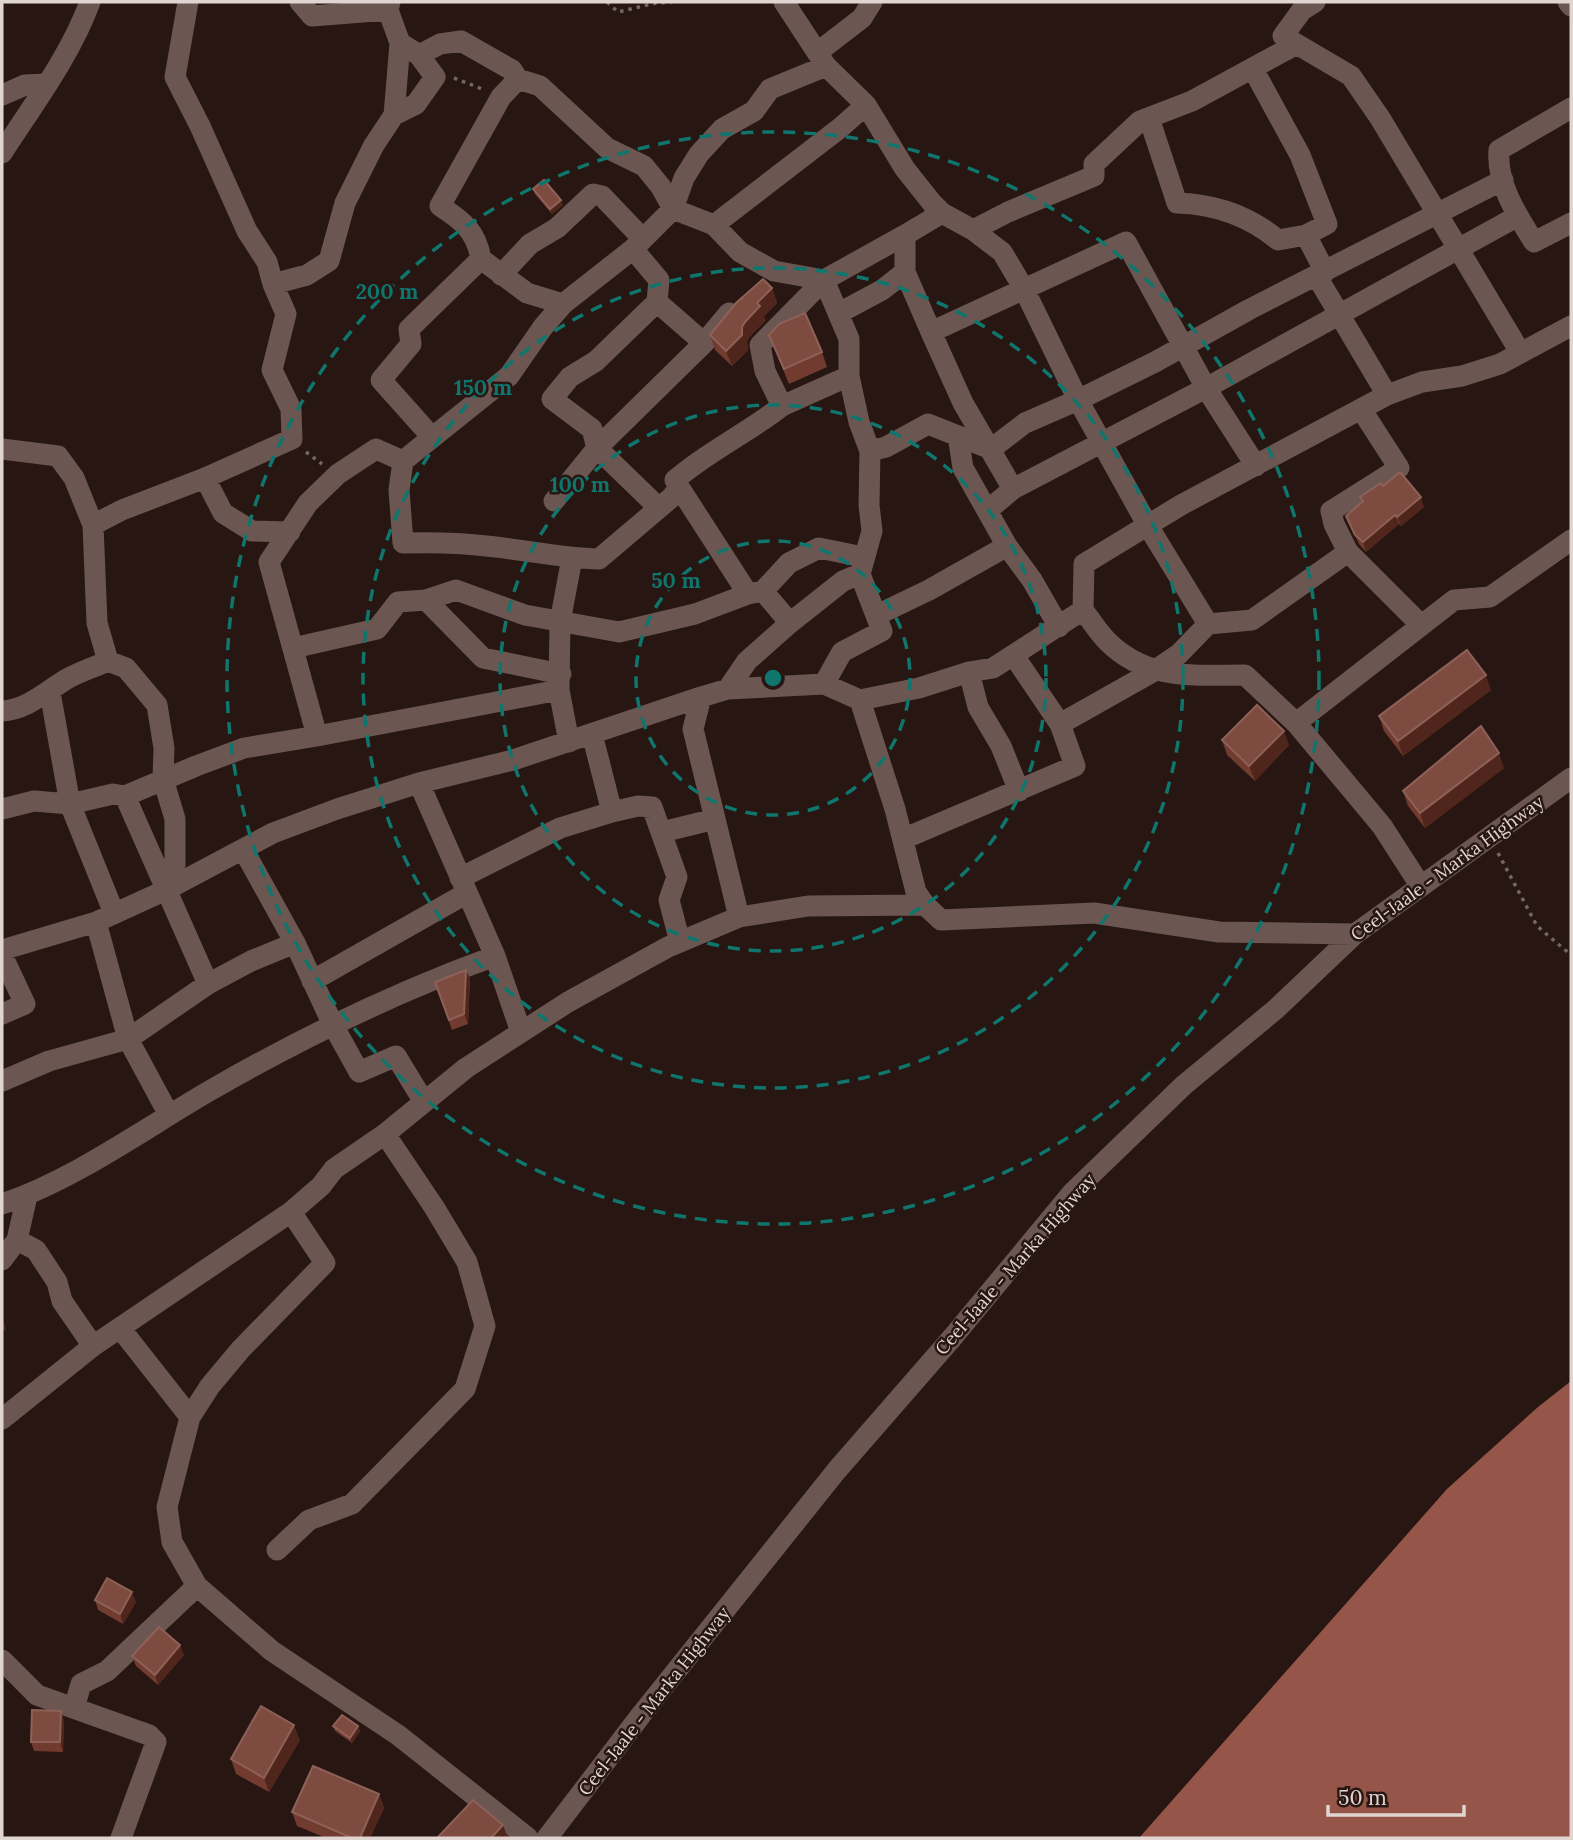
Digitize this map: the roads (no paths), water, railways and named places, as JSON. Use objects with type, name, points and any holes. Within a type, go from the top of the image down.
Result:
[{"type":"street","points":[[2,153],[46,84],[84,18],[90,2]]},
{"type":"street","points":[[272,284],[307,275],[329,261],[345,204],[374,145],[394,115],[400,43],[389,6],[312,16],[300,2]]},
{"type":"street","points":[[784,2],[822,59],[866,105],[905,169],[942,213],[973,230],[1002,252],[1024,289],[1102,444],[1208,624]]},
{"type":"street","points":[[679,487],[659,508],[599,559],[572,558],[494,546],[437,542],[403,543],[399,490],[403,461],[509,376],[543,327],[563,304],[638,244],[673,209],[684,178],[722,129],[754,111],[770,89],[822,59],[862,18],[872,2]]},
{"type":"street","points":[[1315,2],[1301,9],[1283,36],[1351,76],[1380,118],[1520,352]]},
{"type":"street","points":[[93,526],[122,510],[205,478],[292,439],[291,409],[272,370],[286,314],[272,284],[267,262],[247,231],[175,77],[190,3]]},
{"type":"street","points":[[419,55],[440,44],[461,41],[512,70],[517,79],[540,86],[607,148],[644,166],[661,187],[673,209],[714,225],[740,252],[774,271],[824,281]]},
{"type":"street","points":[[394,115],[416,104],[435,78],[419,55],[400,43]]},
{"type":"street","points":[[973,230],[1007,212],[1094,176],[1094,164],[1140,121],[1192,101],[1297,44]]},
{"type":"street","points":[[1149,118],[1177,202],[1204,204],[1232,214],[1261,226],[1278,240],[1306,236],[1327,224],[1300,155],[1253,69]]},
{"type":"street","points":[[517,79],[501,97],[440,206],[473,233],[481,259],[501,275],[527,293],[563,304]]},
{"type":"street","points":[[2,95],[25,85],[46,84]]},
{"type":"street","points":[[714,225],[866,105]]},
{"type":"street","points":[[1571,108],[1499,150],[1498,161],[1505,189],[1534,242],[1571,223]]},
{"type":"street","points":[[990,449],[1025,423],[1078,400],[1183,347],[1250,309],[1503,180]]},
{"type":"street","points":[[501,275],[530,244],[557,228],[593,194],[602,196],[638,244],[659,280],[657,302],[596,361],[569,377],[552,399],[592,429],[597,447],[659,508]]},
{"type":"street","points":[[782,406],[765,371],[760,345],[824,281],[942,213]]},
{"type":"street","points":[[988,510],[1013,489],[1206,388],[1518,216]]},
{"type":"street","points":[[905,235],[905,272],[964,403],[1013,489]]},
{"type":"street","points":[[1306,236],[1339,314],[1387,395]]},
{"type":"street","points":[[931,332],[1126,242],[1206,388],[1256,466]]},
{"type":"street","points":[[432,436],[381,380],[411,344],[409,328],[481,259]]},
{"type":"street","points":[[757,286],[774,271]]},
{"type":"street","points":[[839,313],[882,290],[905,272]]},
{"type":"street","points":[[729,689],[747,661],[861,566],[872,531],[869,505],[870,452],[859,422],[849,376],[849,339],[824,281]]},
{"type":"street","points":[[657,302],[704,343]]},
{"type":"street","points":[[554,501],[597,447],[704,343],[740,302]]},
{"type":"street","points":[[1420,885],[1382,826],[1296,723],[1245,675],[1154,671],[1140,666],[1107,641],[1083,610],[1084,564],[1181,505],[1387,395],[1422,382],[1462,376],[1500,364],[1571,326]]},
{"type":"street","points":[[790,623],[756,592],[675,481],[698,460],[760,424],[782,406],[849,376]]},
{"type":"street","points":[[1361,409],[1399,468],[1331,511],[1334,524],[1348,552],[1421,625]]},
{"type":"street","points":[[870,452],[886,447],[928,424],[990,449]]},
{"type":"street","points":[[958,436],[963,468],[1007,546],[1032,580],[1059,627]]},
{"type":"street","points":[[2,449],[58,456],[74,478],[93,526],[97,623],[108,662]]},
{"type":"street","points":[[317,736],[270,562],[308,503],[338,474],[376,449],[403,461]]},
{"type":"street","points":[[205,478],[223,513],[253,531],[290,531]]},
{"type":"street","points":[[1296,723],[1454,600],[1490,597],[1571,540]]},
{"type":"street","points":[[877,615],[929,590],[1007,546]]},
{"type":"street","points":[[293,648],[377,629],[398,602],[426,600],[456,590],[524,615],[619,632],[695,614],[756,592],[789,563],[819,548],[861,566],[882,631],[842,652],[824,684]]},
{"type":"street","points":[[1060,724],[1154,671],[1179,654],[1208,624],[1252,620],[1348,552]]},
{"type":"street","points":[[569,742],[560,682],[560,622],[572,558]]},
{"type":"street","points":[[426,600],[482,658],[560,682]]},
{"type":"street","points":[[2,950],[105,917],[166,890],[273,833],[337,808],[419,783],[513,760],[729,689],[824,684],[860,700],[919,688],[969,672],[993,668],[1083,610]]},
{"type":"street","points":[[903,839],[1075,766],[1060,724],[1014,656]]},
{"type":"street","points":[[2,711],[11,711],[50,692],[62,682],[108,662],[126,668],[157,705],[164,748],[163,779],[175,819],[175,865],[166,890]]},
{"type":"street","points":[[969,672],[978,707],[1001,746],[1019,791]]},
{"type":"street","points":[[2,809],[34,801],[70,804],[113,794],[125,796],[244,748],[317,736],[560,682]]},
{"type":"street","points":[[50,692],[70,804],[105,917],[128,1039],[169,1115]]},
{"type":"street","points":[[701,697],[693,729],[739,917]]},
{"type":"street","points":[[860,700],[903,839],[916,892],[941,920],[1094,913],[1219,932],[1355,934]]},
{"type":"street","points":[[592,734],[612,812]]},
{"type":"street","name":"Ceel-Jaale - Marka Highway","points":[[547,1838],[649,1705],[837,1470],[952,1338],[1073,1192],[1184,1085],[1276,1009],[1355,934],[1571,778]]},
{"type":"street","points":[[419,783],[495,956],[521,1031]]},
{"type":"street","points":[[125,796],[208,984]]},
{"type":"street","points":[[312,981],[560,828],[638,806],[652,807],[677,877],[669,900],[680,942]]},
{"type":"street","points":[[662,832],[715,819]]},
{"type":"street","points":[[243,849],[295,943],[333,1025],[359,1072],[396,1056],[424,1102]]},
{"type":"street","points":[[4,1414],[93,1346],[291,1212],[321,1186],[334,1169],[385,1134],[466,1068],[568,1002],[680,942],[739,917],[807,906],[925,905]]},
{"type":"street","points":[[2,1081],[49,1061],[128,1039],[208,984],[251,961],[295,943]]},
{"type":"street","points":[[2,955],[25,1004],[2,1014]]},
{"type":"street","points":[[2,1204],[27,1196],[333,1025],[425,981],[495,956]]},
{"type":"street","points":[[277,1550],[309,1520],[352,1504],[465,1389],[485,1326],[467,1262],[385,1134]]},
{"type":"street","points":[[2,1260],[17,1240],[27,1196]]},
{"type":"street","points":[[291,1212],[325,1263],[241,1349],[210,1386],[190,1417],[167,1507],[172,1542],[197,1586],[272,1651],[398,1735],[528,1838]]},
{"type":"street","points":[[17,1240],[36,1250],[57,1282],[62,1301],[93,1346]]},
{"type":"street","points":[[120,1328],[190,1417]]},
{"type":"street","points":[[74,1708],[81,1684],[107,1671],[197,1586]]},
{"type":"street","points":[[2,1660],[37,1695],[149,1735],[156,1742],[121,1838]]}]
